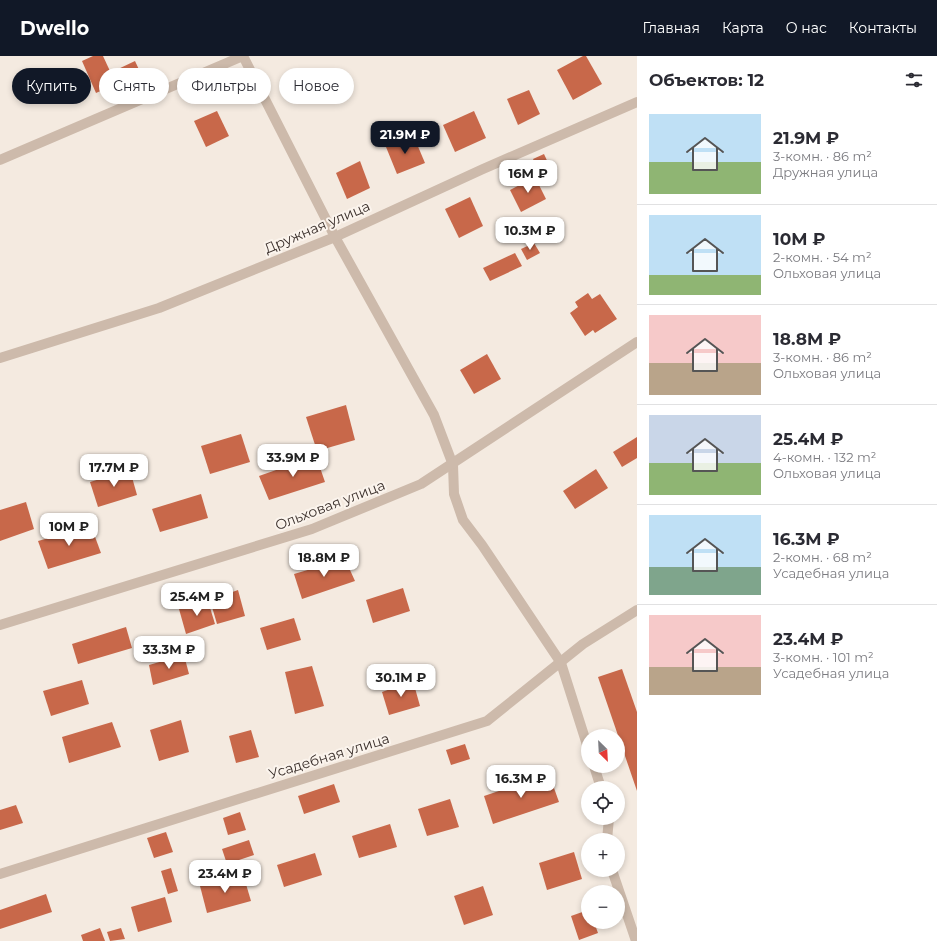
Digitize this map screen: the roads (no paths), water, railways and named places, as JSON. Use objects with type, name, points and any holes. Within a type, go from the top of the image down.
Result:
[{"type":"street","points":[[0,160],[243,56],[335,237],[434,415],[453,465],[454,494],[463,520],[482,544],[561,663],[582,729]]},
{"type":"street","name":"Дружная улица","points":[[0,358],[159,308],[335,237],[483,169],[637,102]]},
{"type":"street","name":"Ольховая улица","points":[[0,625],[312,529],[421,484],[453,465],[637,342]]},
{"type":"street","name":"Усадебная улица","points":[[0,874],[487,721],[584,644],[637,610]]},
{"type":"street","points":[[614,877],[636,941]]}]
